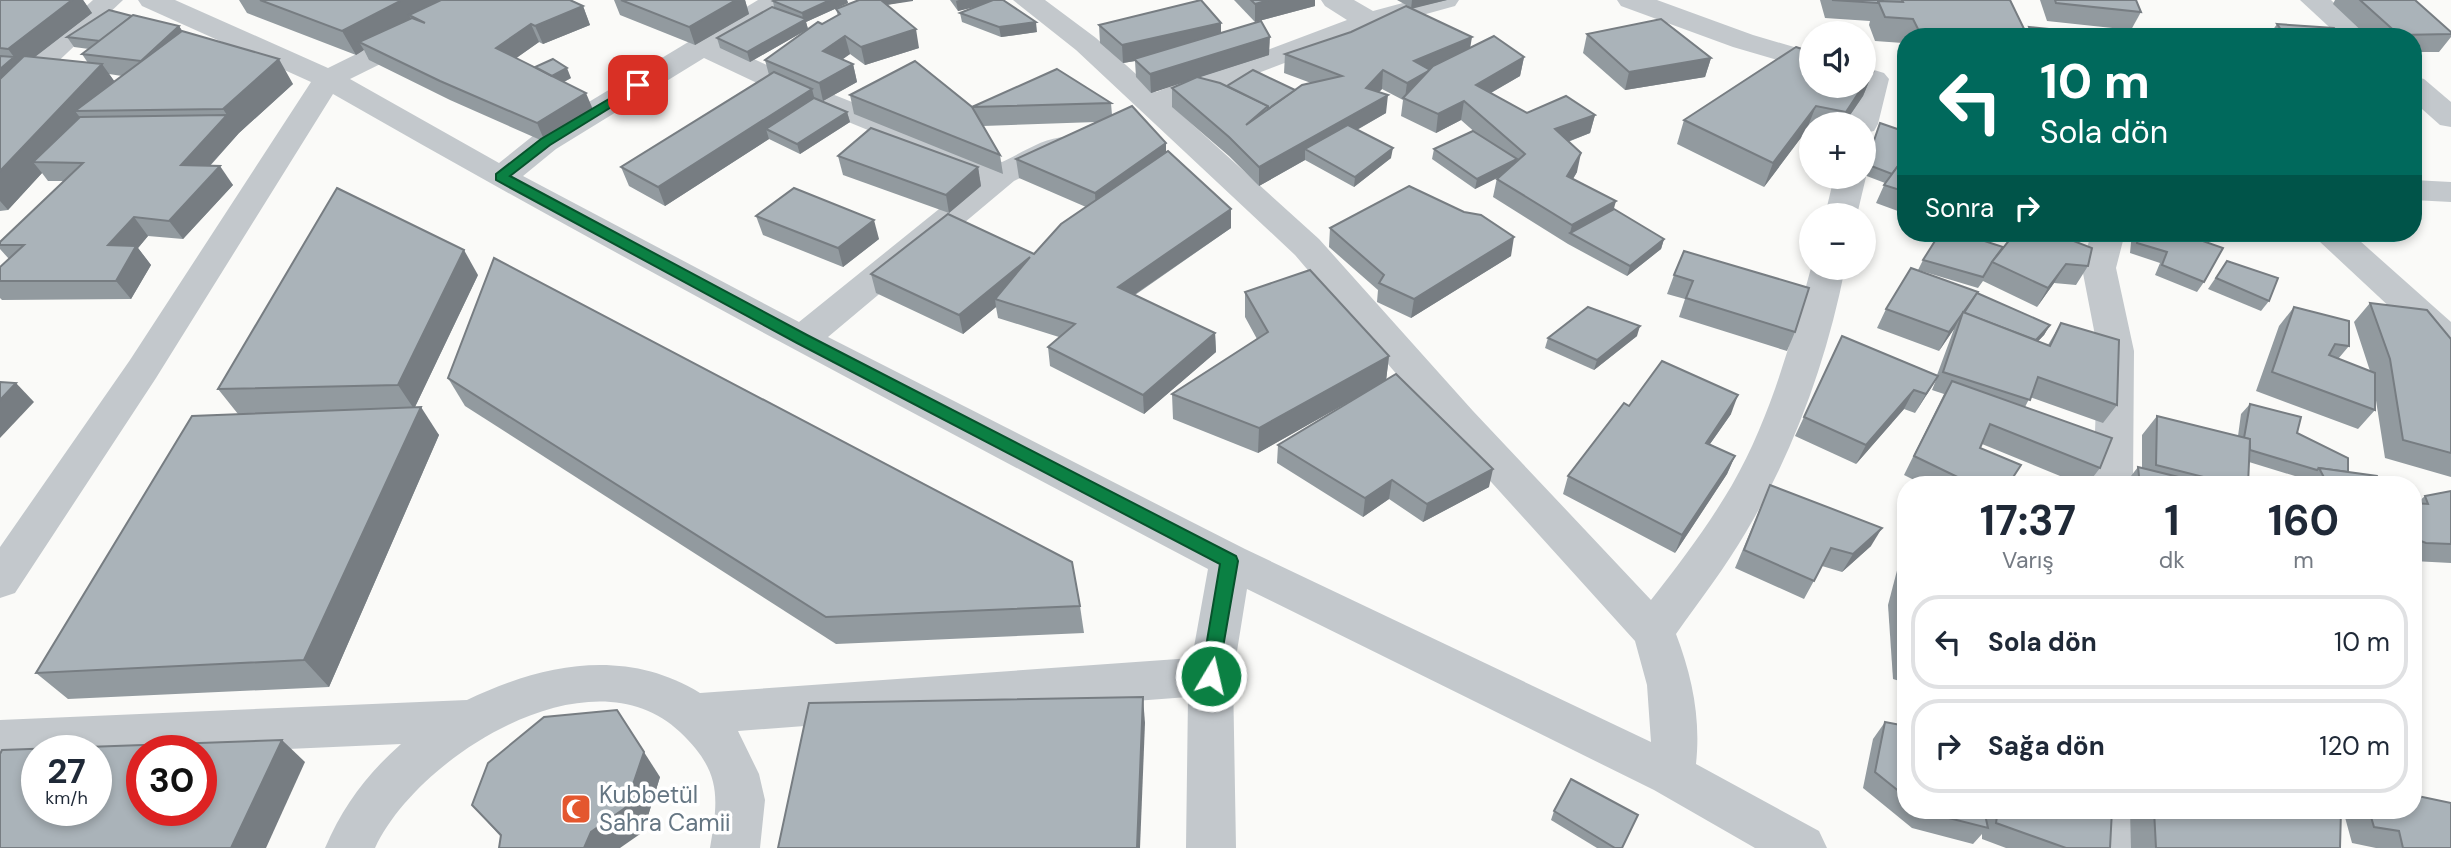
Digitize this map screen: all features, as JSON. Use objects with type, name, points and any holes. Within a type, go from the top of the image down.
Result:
[{"type":"street","points":[[0,100],[109,0]]},
{"type":"street","points":[[152,0],[328,79],[501,177],[802,339],[1230,561],[1671,775],[1802,848]]},
{"type":"street","points":[[0,581],[143,369],[328,79],[488,0]]},
{"type":"street","points":[[501,177],[545,142],[778,0]]},
{"type":"street","points":[[1027,0],[1086,44],[1137,111],[1307,247],[1459,421],[1653,631],[1668,667],[1675,706],[1676,739],[1671,775]]},
{"type":"street","points":[[1335,0],[1369,20]]},
{"type":"street","points":[[1137,111],[1369,20],[1445,0]]},
{"type":"street","points":[[1631,0],[1743,41],[1799,57]]},
{"type":"street","points":[[2314,0],[2347,28]]},
{"type":"street","points":[[702,46],[796,90],[1003,174]]},
{"type":"street","points":[[1876,79],[1897,84]]},
{"type":"street","points":[[2422,93],[2451,118]]},
{"type":"street","points":[[802,339],[1003,174],[1088,133]]},
{"type":"street","points":[[2422,190],[2451,192]]},
{"type":"street","points":[[2106,242],[2099,268],[2116,351],[2113,476]]},
{"type":"street","points":[[2341,242],[2451,343]]},
{"type":"street","points":[[1653,631],[1731,522],[1761,464],[1802,362],[1825,280]]},
{"type":"street","points":[[1210,848],[1211,676],[1230,561]]},
{"type":"street","points":[[697,714],[1211,676]]},
{"type":"street","points":[[350,848],[366,815],[413,761],[470,720],[532,693],[595,683],[651,690],[697,714],[728,751],[741,802],[735,848]]},
{"type":"street","points":[[0,741],[470,720]]},
{"type":"street","points":[[2113,819],[2115,848]]},
{"type":"building","points":[[0,0],[72,0],[8,49],[0,48]]},
{"type":"building","points":[[260,0],[402,0],[342,31]]},
{"type":"building","points":[[441,0],[570,0],[583,6],[535,26],[531,24],[496,48],[586,93],[537,123],[359,42],[412,18],[425,23],[409,15]]},
{"type":"building","points":[[621,0],[736,0],[689,27]]},
{"type":"building","points":[[830,0],[802,13],[773,1]]},
{"type":"building","points":[[859,0],[881,0],[916,29],[861,47],[845,36],[823,51],[853,64],[819,83],[765,60],[818,22],[822,24],[840,14],[836,9]]},
{"type":"building","points":[[993,0],[1003,0],[1036,22],[999,27],[960,13]]},
{"type":"building","points":[[1201,0],[1221,23],[1122,45],[1099,25]]},
{"type":"building","points":[[1251,0],[1269,0],[1255,4]]},
{"type":"building","points":[[1832,0],[1883,0],[1883,1],[1878,3]]},
{"type":"building","points":[[1902,0],[2010,0],[2024,28],[1918,28],[1913,19],[1885,17],[1878,1],[1903,2]]},
{"type":"building","points":[[2055,0],[2136,0],[2141,12],[2056,3]]},
{"type":"building","points":[[2360,0],[2415,0],[2451,34],[2422,35],[2422,28],[2391,28]]},
{"type":"building","points":[[1406,6],[1472,37],[1414,61],[1430,70],[1407,83],[1383,70],[1366,88],[1388,95],[1259,167],[1172,88],[1197,77],[1220,83],[1268,106],[1246,125],[1302,85],[1342,76],[1285,54],[1351,32]]},
{"type":"building","points":[[772,7],[806,19],[747,52],[717,38]]},
{"type":"building","points":[[109,10],[132,16],[100,41],[67,37]]},
{"type":"building","points":[[133,15],[179,26],[141,61],[82,54]]},
{"type":"building","points":[[1661,19],[1711,58],[1629,72],[1587,34]]},
{"type":"building","points":[[1261,21],[1270,37],[1150,74],[1134,59]]},
{"type":"building","points":[[2277,24],[2334,28],[2280,28]]},
{"type":"building","points":[[182,31],[279,59],[223,109],[75,111]]},
{"type":"building","points":[[1494,36],[1524,57],[1476,85],[1527,113],[1566,96],[1595,115],[1555,129],[1581,153],[1567,176],[1616,201],[1572,225],[1497,179],[1525,154],[1464,101],[1438,114],[1403,98],[1433,66]]},
{"type":"building","points":[[1796,47],[1799,48],[1799,98],[1855,98],[1846,112],[1816,106],[1811,112],[1799,112],[1799,129],[1773,163],[1684,120]]},
{"type":"building","points":[[0,56],[14,57],[0,69]]},
{"type":"building","points":[[24,56],[102,64],[0,171],[0,79]]},
{"type":"building","points":[[553,59],[567,68],[552,76],[535,67]]},
{"type":"building","points":[[915,61],[972,107],[1000,155],[850,95]]},
{"type":"building","points":[[1057,69],[1111,103],[972,107]]},
{"type":"building","points":[[1253,70],[1295,90],[1268,109],[1268,106],[1227,86]]},
{"type":"building","points":[[774,72],[812,89],[658,187],[621,167]]},
{"type":"building","points":[[814,98],[847,112],[797,144],[766,129]]},
{"type":"building","points":[[1132,106],[1166,143],[1095,193],[1016,159]]},
{"type":"building","points":[[227,115],[181,165],[220,166],[169,221],[134,217],[108,245],[136,246],[116,281],[0,281],[0,267],[24,245],[0,245],[0,242],[83,163],[33,162],[80,117]]},
{"type":"building","points":[[1880,123],[1897,129],[1897,167],[1892,174],[1876,168],[1876,135]]},
{"type":"building","points":[[1348,125],[1393,148],[1355,177],[1305,149]]},
{"type":"building","points":[[871,128],[978,167],[946,195],[838,156]]},
{"type":"building","points":[[1473,131],[1517,159],[1477,179],[1434,149]]},
{"type":"building","points":[[1168,151],[1231,209],[1118,287],[1215,333],[1143,395],[1048,347],[1075,324],[995,299],[1030,257],[959,315],[871,274],[948,214],[1034,254],[1061,224]]},
{"type":"building","points":[[1897,167],[1897,189],[1884,185]]},
{"type":"building","points":[[1409,186],[1464,212],[1481,215],[1514,237],[1414,299],[1379,283],[1384,275],[1330,228]]},
{"type":"building","points":[[337,188],[464,250],[398,385],[218,389]]},
{"type":"building","points":[[794,188],[874,220],[838,248],[756,216]]},
{"type":"building","points":[[1614,209],[1664,239],[1630,266],[1570,233]]},
{"type":"building","points":[[1934,242],[1988,242],[2003,247],[1983,277],[1923,260]]},
{"type":"building","points":[[2008,242],[2076,242],[2092,248],[2088,266],[2066,264],[2048,288],[1992,262]]},
{"type":"building","points":[[2206,242],[2223,248],[2204,282],[2162,265],[2167,252],[2137,243]]},
{"type":"building","points":[[1684,251],[1809,288],[1795,332],[1686,298],[1693,281],[1674,275]]},
{"type":"building","points":[[494,258],[1072,562],[1080,606],[826,617],[448,378]]},
{"type":"building","points":[[2227,261],[2278,278],[2269,301],[2216,278]]},
{"type":"building","points":[[1911,268],[1978,292],[1949,332],[1886,309]]},
{"type":"building","points":[[1310,270],[1389,356],[1259,428],[1172,394],[1268,332],[1245,292]]},
{"type":"building","points":[[1977,293],[2050,325],[2036,340],[1964,313]]},
{"type":"building","points":[[2370,303],[2427,310],[2451,339],[2451,453],[2403,440],[2390,359]]},
{"type":"building","points":[[1588,307],[1640,326],[1597,360],[1548,338]]},
{"type":"building","points":[[2294,307],[2349,321],[2349,346],[2335,344],[2329,355],[2375,373],[2375,410],[2272,372]]},
{"type":"building","points":[[1963,312],[2050,346],[2061,323],[2119,340],[2117,405],[2038,377],[2030,400],[1943,372]]},
{"type":"building","points":[[1842,336],[1938,376],[1926,394],[1914,390],[1866,445],[1804,417]]},
{"type":"building","points":[[1662,361],[1738,395],[1706,443],[1735,456],[1682,535],[1568,476],[1624,403],[1629,406]]},
{"type":"building","points":[[1396,374],[1493,469],[1427,504],[1392,480],[1365,498],[1278,445]]},
{"type":"building","points":[[1952,381],[2112,438],[2100,468],[1990,424],[1980,448],[2021,465],[2014,476],[1955,476],[1914,456]]},
{"type":"building","points":[[0,382],[16,383],[0,400]]},
{"type":"building","points":[[2250,404],[2301,417],[2297,433],[2348,458],[2348,472],[2319,468],[2317,470],[2250,450],[2250,439],[2244,438]]},
{"type":"building","points":[[421,407],[304,660],[36,673],[192,416]]},
{"type":"building","points":[[2157,416],[2250,439],[2248,476],[2199,476],[2156,465]]},
{"type":"building","points":[[2138,467],[2174,476],[2139,476]]},
{"type":"building","points":[[2319,468],[2377,476],[2323,476]]},
{"type":"building","points":[[1770,485],[1882,528],[1853,554],[1831,548],[1814,581],[1744,550]]},
{"type":"building","points":[[2451,491],[2451,544],[2422,541],[2422,504],[2428,504],[2425,496]]},
{"type":"building","points":[[1143,697],[1137,848],[778,848],[809,703]]},
{"type":"building","name":"Kubbetül Sahra Camii","points":[[617,710],[644,752],[625,808],[591,832],[584,848],[499,848],[501,835],[472,805],[488,763],[544,717]]},
{"type":"building","points":[[1885,722],[1897,724],[1897,790],[1875,772]]},
{"type":"building","points":[[282,740],[231,848],[0,848],[2,750],[21,749],[21,826],[112,826],[112,746],[126,746],[126,826],[217,826],[217,742]]},
{"type":"building","points":[[1571,779],[1638,815],[1622,848],[1615,848],[1554,811]]},
{"type":"building","points":[[2422,797],[2451,803],[2451,848],[2403,848],[2399,831],[2374,827],[2372,819],[2422,819]]},
{"type":"building","points":[[1953,819],[1986,819],[1988,828]]},
{"type":"building","points":[[1997,819],[2112,819],[2110,848],[2066,848],[1996,823]]},
{"type":"building","points":[[2154,819],[2341,819],[2340,848],[2156,848]]},
{"type":"place","name":"Kubbetül Sahra Camii","points":[[576,809]]},
{"type":"route","points":[[638,85],[545,142],[501,177],[802,339],[1230,561],[1211,676]]}]
